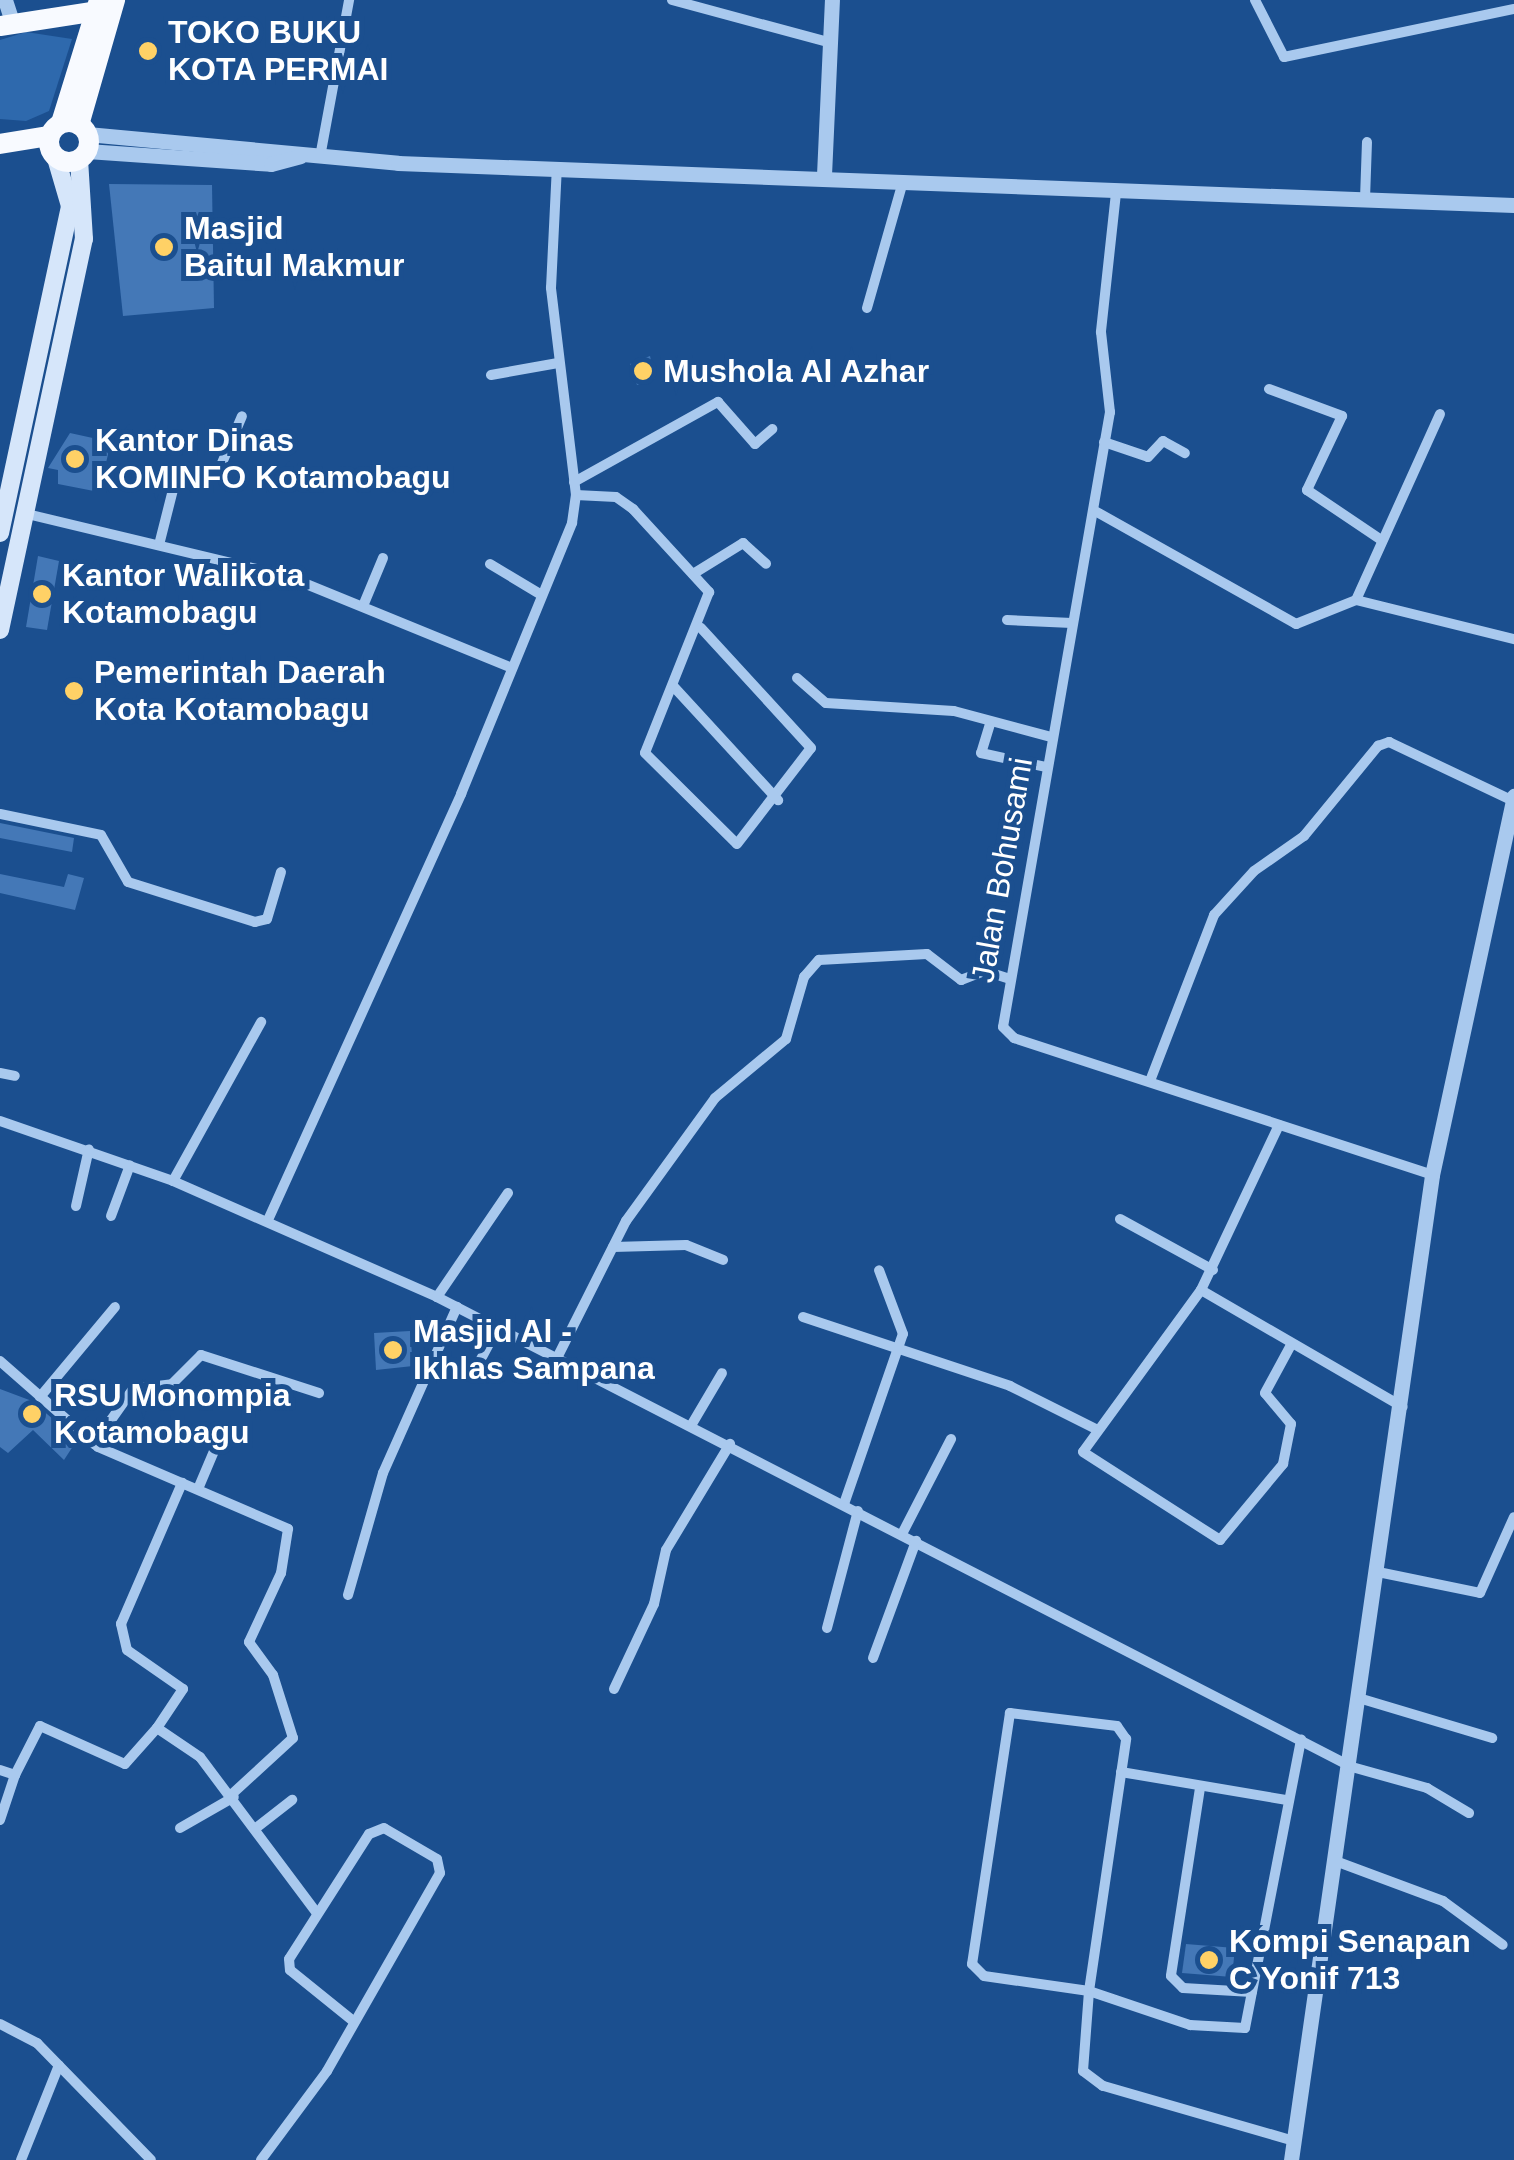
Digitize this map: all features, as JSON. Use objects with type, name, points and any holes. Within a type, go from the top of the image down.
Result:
[{"type":"highway","points":[[6,24],[106,5],[74,138],[56,158]]},
{"type":"highway","points":[[0,144],[74,138]]},
{"type":"main road","points":[[1,624],[84,239],[74,138]]},
{"type":"main road","points":[[0,533],[70,206],[56,158]]},
{"type":"street","points":[[5,0],[6,24]]},
{"type":"street","points":[[320,157],[349,0]]},
{"type":"street","points":[[672,0],[828,42]]},
{"type":"street","points":[[824,175],[832,0]]},
{"type":"street","points":[[1255,0],[1284,57],[1514,9]]},
{"type":"street","points":[[74,138],[300,156],[824,175],[1009,190],[1514,205]]},
{"type":"street","points":[[1364,199],[1367,142]]},
{"type":"street","points":[[268,1220],[468,780],[576,495],[558,364],[557,166]]},
{"type":"street","points":[[867,308],[902,184]]},
{"type":"street","name":"Jalan Bohusami","points":[[1116,194],[1100,332],[1112,380],[1104,442],[1007,978],[1007,1034],[1432,1176]]},
{"type":"street","points":[[491,375],[558,364]]},
{"type":"street","points":[[1270,389],[1342,416],[1307,490],[1380,539]]},
{"type":"street","points":[[574,482],[718,402],[755,444],[772,429]]},
{"type":"street","points":[[1356,600],[1380,539],[1440,414]]},
{"type":"street","points":[[159,544],[177,474],[216,477],[242,416]]},
{"type":"street","points":[[1104,442],[1148,457],[1163,441],[1184,452]]},
{"type":"street","points":[[576,495],[616,497],[693,574],[711,598],[646,749],[661,774],[737,844],[778,800],[810,754],[809,741],[701,628]]},
{"type":"street","points":[[1094,510],[1296,624],[1356,600],[1514,639]]},
{"type":"street","points":[[23,513],[252,566],[362,606],[509,667]]},
{"type":"street","points":[[693,574],[743,544],[766,564]]},
{"type":"street","points":[[362,606],[383,558]]},
{"type":"street","points":[[490,564],[540,594]]},
{"type":"street","points":[[1008,620],[1072,623]]},
{"type":"street","points":[[797,678],[826,704],[954,710],[990,724],[1050,738]]},
{"type":"street","points":[[674,688],[778,800]]},
{"type":"street","points":[[990,724],[981,752],[1046,767]]},
{"type":"street","points":[[1150,1082],[1214,915],[1254,870],[1304,836],[1378,746],[1389,742],[1513,798],[1432,1176],[1404,1407],[1291,2160]]},
{"type":"street","points":[[0,814],[101,834],[128,882],[255,922],[267,919],[280,872]]},
{"type":"street","points":[[1498,864],[1514,872]]},
{"type":"street","points":[[559,1354],[613,1247],[716,1098],[786,1039],[804,976],[819,960],[926,954],[962,980],[986,970],[1007,978]]},
{"type":"street","points":[[173,1181],[261,1022]]},
{"type":"street","points":[[0,1073],[14,1076]]},
{"type":"street","points":[[0,1121],[130,1164],[268,1220],[559,1354],[1352,1767],[1426,1788],[1469,1812]]},
{"type":"street","points":[[1279,1125],[1201,1290],[1082,1447],[1087,1459],[1220,1540],[1283,1464],[1291,1424],[1266,1392],[1291,1344]]},
{"type":"street","points":[[76,1206],[89,1149]]},
{"type":"street","points":[[111,1216],[130,1164]]},
{"type":"street","points":[[437,1297],[508,1192]]},
{"type":"street","points":[[1120,1219],[1212,1270]]},
{"type":"street","points":[[613,1247],[686,1245],[723,1260]]},
{"type":"street","points":[[844,1504],[899,1351],[901,1324],[879,1270]]},
{"type":"street","points":[[1201,1290],[1404,1407]]},
{"type":"street","points":[[348,1595],[384,1473],[456,1306]]},
{"type":"street","points":[[40,1397],[116,1308]]},
{"type":"street","points":[[803,1316],[1010,1386],[1098,1430]]},
{"type":"street","points":[[480,1358],[498,1326]]},
{"type":"street","points":[[94,1444],[133,1390],[172,1384],[201,1355],[319,1393]]},
{"type":"street","points":[[0,1361],[94,1444],[288,1529],[281,1572],[249,1642],[273,1675],[293,1738],[233,1796],[180,1828]]},
{"type":"street","points":[[692,1424],[722,1373]]},
{"type":"street","points":[[902,1534],[951,1439]]},
{"type":"street","points":[[198,1489],[217,1444]]},
{"type":"street","points":[[614,1690],[654,1604],[666,1550],[730,1444]]},
{"type":"street","points":[[0,1820],[33,1727],[126,1764],[157,1728],[183,1688],[126,1650],[121,1624],[182,1483]]},
{"type":"street","points":[[827,1628],[858,1511]]},
{"type":"street","points":[[1378,1572],[1480,1593],[1514,1517]]},
{"type":"street","points":[[874,1658],[916,1541]]},
{"type":"street","points":[[1362,1699],[1492,1738]]},
{"type":"street","points":[[1294,2141],[1092,2081],[1082,2056],[1089,1990],[1126,1739],[1117,1726],[1020,1710],[1005,1723],[972,1964],[984,1976],[1089,1990],[1190,2026],[1236,2031],[1250,2022],[1286,1800],[1301,1738]]},
{"type":"street","points":[[157,1728],[190,1747],[233,1796],[316,1912]]},
{"type":"street","points":[[0,1770],[15,1774]]},
{"type":"street","points":[[1121,1772],[1286,1800]]},
{"type":"street","points":[[1200,1788],[1172,1976],[1183,1988],[1252,1992]]},
{"type":"street","points":[[256,1828],[292,1800]]},
{"type":"street","points":[[262,2160],[327,2072],[352,2020],[441,1866],[377,1828],[316,1912],[288,1963],[352,2020]]},
{"type":"street","points":[[1338,1862],[1443,1901],[1503,1945]]},
{"type":"street","points":[[0,2024],[59,2065],[152,2160]]},
{"type":"street","points":[[21,2160],[59,2065]]},
{"type":"shaded area","points":[[26,32],[72,39],[49,111],[26,121],[0,119],[0,40]]},
{"type":"building","name":"Masjid Baitul Makmur","points":[[109,184],[212,185],[214,308],[123,316]]},
{"type":"building","name":"Mushola Al Azhar","points":[[650,356],[655,378],[637,385],[630,364]]},
{"type":"building","name":"Kantor Dinas KOMINFO Kotamobagu","points":[[70,433],[111,442],[99,492],[58,484],[58,470],[48,468]]},
{"type":"building","name":"Kantor Walikota Kotamobagu","points":[[38,556],[59,561],[47,630],[26,627]]},
{"type":"building","points":[[0,823],[74,838],[72,852],[0,838]]},
{"type":"building","points":[[0,874],[64,887],[68,874],[84,878],[75,910],[0,893]]},
{"type":"building","name":"Masjid Al - Ikhlas Sampana","points":[[410,1331],[413,1366],[376,1370],[374,1333]]},
{"type":"building","name":"RSU Monompia Kotamobagu","points":[[0,1389],[32,1401],[77,1440],[64,1460],[33,1430],[8,1453],[0,1447]]},
{"type":"building","name":"Kompi Senapan C Yonif 713","points":[[1186,1944],[1235,1948],[1232,1977],[1182,1973]]},
{"type":"place","name":"TOKO BUKU KOTA PERMAI","points":[[148,51]]},
{"type":"place","name":"Masjid Baitul Makmur","points":[[164,247]]},
{"type":"place","name":"Mushola Al Azhar","points":[[643,371]]},
{"type":"place","name":"Kantor Dinas KOMINFO Kotamobagu","points":[[75,459]]},
{"type":"place","name":"Kantor Walikota Kotamobagu","points":[[42,594]]},
{"type":"place","name":"Pemerintah Daerah Kota Kotamobagu","points":[[74,691]]},
{"type":"place","name":"Masjid Al - Ikhlas Sampana","points":[[393,1350]]},
{"type":"place","name":"RSU Monompia Kotamobagu","points":[[32,1414]]},
{"type":"place","name":"Kompi Senapan C Yonif 713","points":[[1209,1960]]}]
